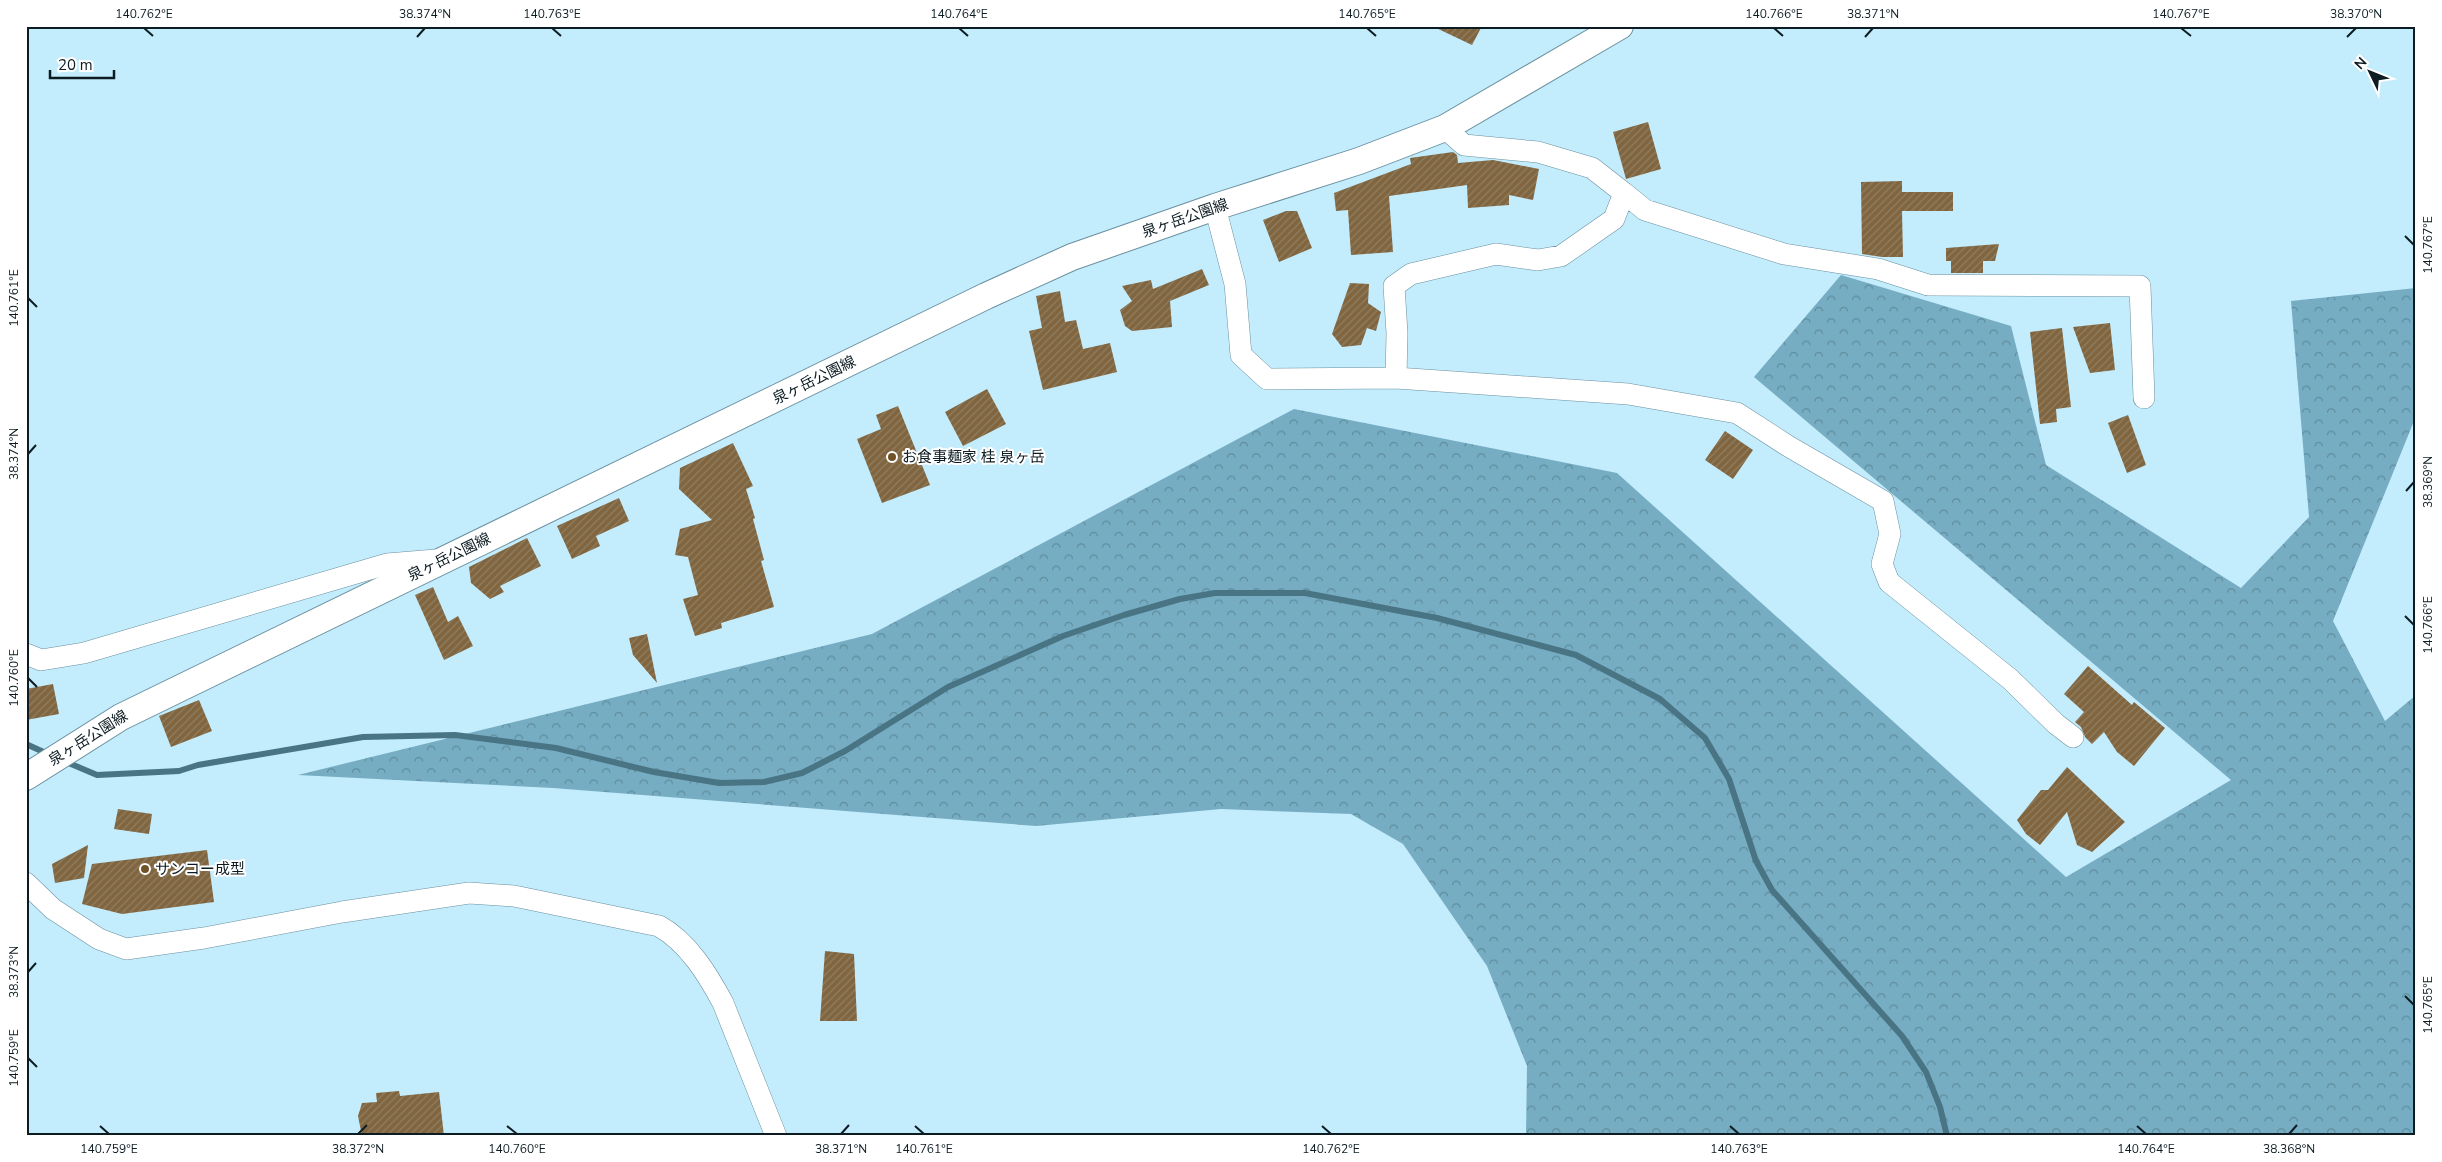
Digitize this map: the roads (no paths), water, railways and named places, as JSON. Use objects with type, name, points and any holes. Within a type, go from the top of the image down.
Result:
[{"type":"main road","name":"泉ヶ岳公園線","points":[[26,777],[83,739],[121,717],[986,296],[1072,257],[1215,207],[1359,161],[1445,128],[1620,26]]},
{"type":"street","points":[[1445,128],[1464,145],[1538,152],[1592,168],[1645,210],[1784,254],[1878,269],[1928,285],[2140,286],[2144,398]]},
{"type":"street","points":[[1396,378],[1397,333],[1394,286],[1411,274],[1496,254],[1538,260],[1561,256],[1614,219],[1624,193]]},
{"type":"street","points":[[1215,207],[1235,284],[1241,355],[1267,379],[1396,378],[1628,394],[1737,413],[1788,446],[1883,501],[1890,534],[1882,564],[1889,582],[2010,678],[2056,724],[2073,737]]},
{"type":"street","points":[[26,654],[41,660],[84,653],[387,564],[443,559]]},
{"type":"street","points":[[26,883],[53,909],[99,939],[126,949],[195,939],[342,912],[469,893],[514,896],[660,926],[670,932],[685,947],[712,984],[723,1003],[776,1136]]},
{"type":"waterway","points":[[64,761],[97,775],[179,771],[198,765],[363,737],[455,735],[556,748],[654,772],[719,783],[764,782],[802,773],[845,751],[948,687],[1063,636],[1124,615],[1180,599],[1215,593],[1305,593],[1437,618],[1576,655],[1660,699],[1705,738],[1729,779],[1756,861],[1772,890],[1902,1036],[1926,1072],[1940,1107],[1947,1136]]},
{"type":"waterway","points":[[26,744],[48,754]]},
{"type":"place","name":"お食事麺家 桂 泉ヶ岳","points":[[892,457]]},
{"type":"place","name":"サンコー成型","points":[[145,869]]}]
